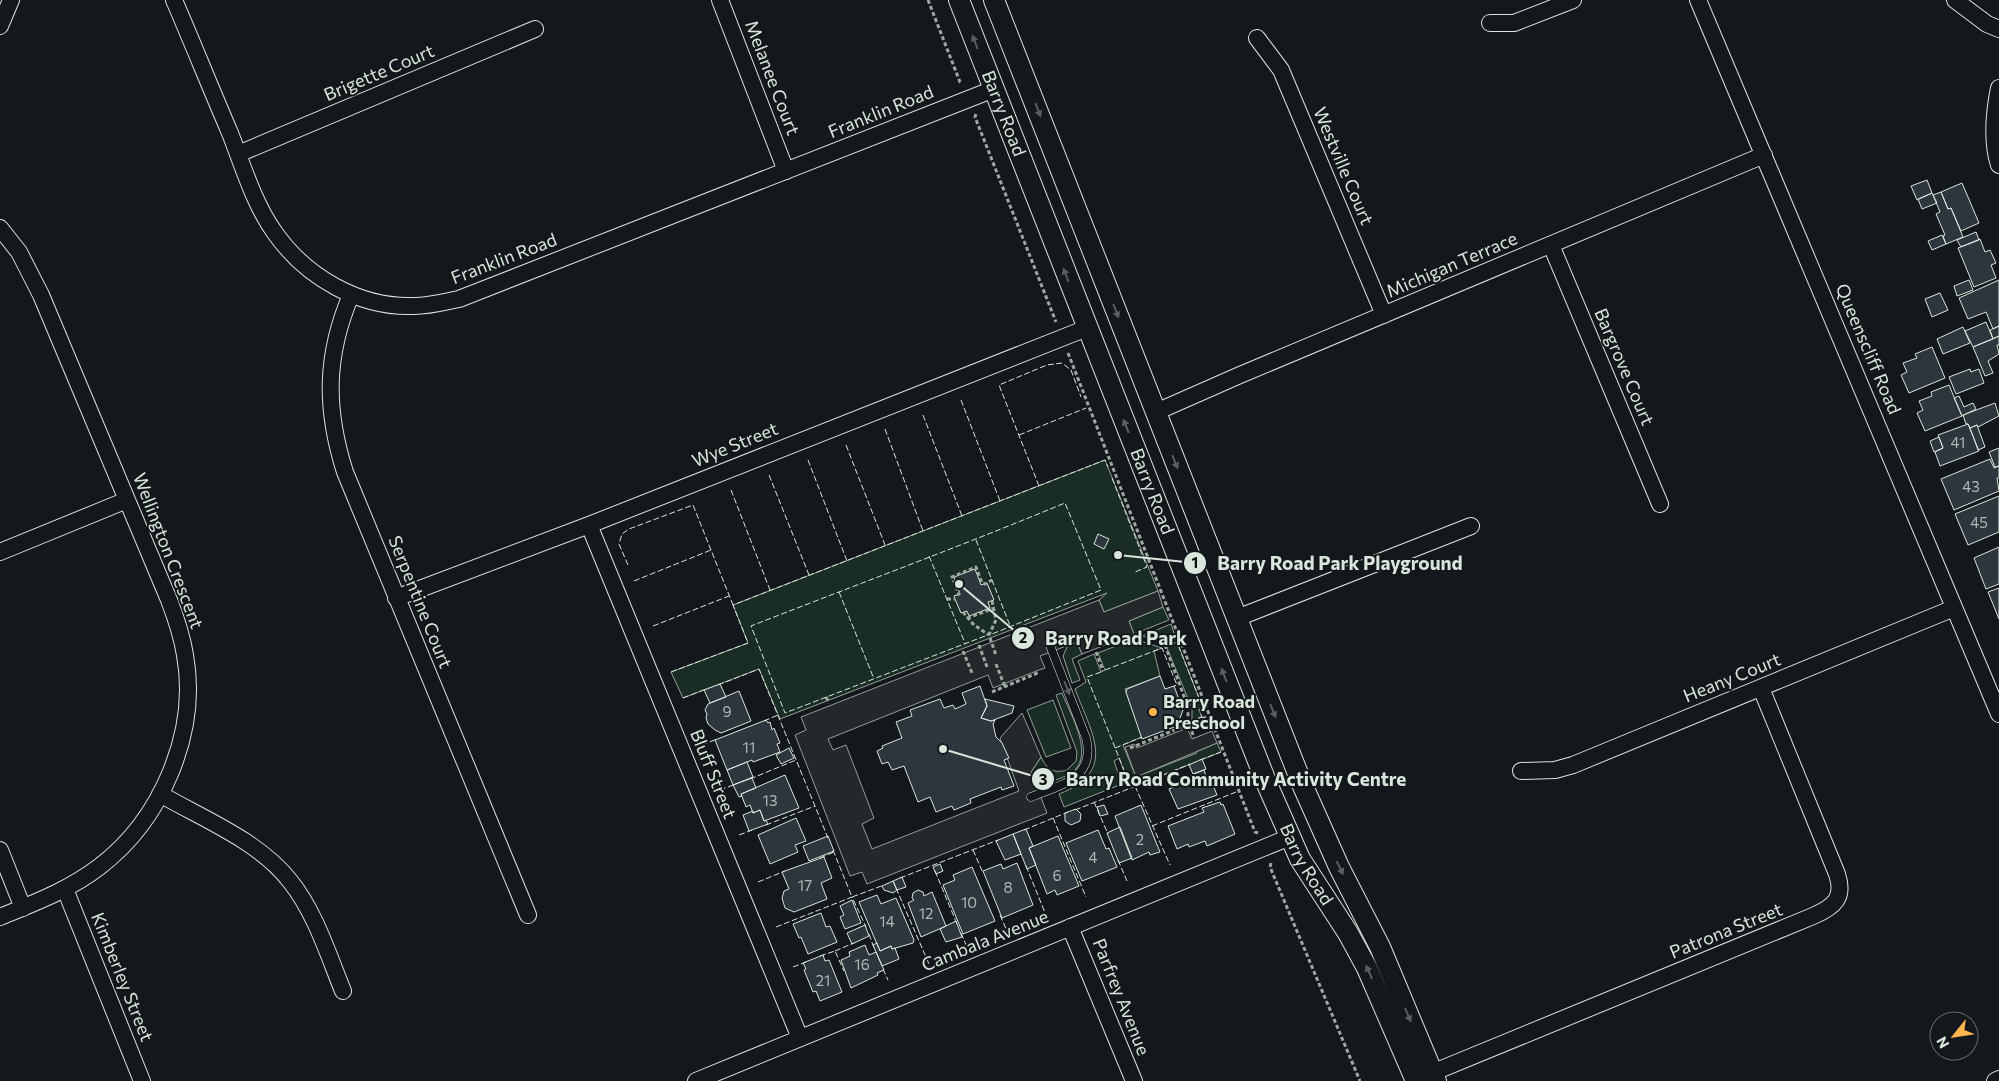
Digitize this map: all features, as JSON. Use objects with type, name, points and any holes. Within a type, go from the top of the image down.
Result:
[{"type":"street","points":[[0,26],[11,0]]},
{"type":"street","name":"Franklin Road","points":[[174,0],[255,194],[275,233],[304,265],[326,282],[351,295],[387,304],[434,305],[459,299],[994,89]]},
{"type":"street","name":"Melanee Court","points":[[720,0],[786,171]]},
{"type":"street","name":"Barry Road","points":[[959,0],[1267,784],[1300,859],[1348,933],[1368,968],[1425,1079]]},
{"type":"street","name":"Barry Road","points":[[994,0],[1319,824],[1380,947],[1425,1079]]},
{"type":"street","points":[[1490,23],[1514,23],[1573,0]]},
{"type":"street","name":"Queenscliff Road","points":[[1698,0],[1999,714]]},
{"type":"street","points":[[1955,0],[1987,24],[1999,29]]},
{"type":"street","name":"Brigette Court","points":[[238,154],[535,29]]},
{"type":"street","name":"Westville Court","points":[[1257,38],[1281,70],[1384,315]]},
{"type":"street","points":[[994,89],[1025,77]]},
{"type":"street","points":[[1999,88],[1995,108],[1994,131],[1996,157],[1999,165]]},
{"type":"street","name":"Michigan Terrace","points":[[1156,412],[1764,155]]},
{"type":"street","name":"Wellington Crescent","points":[[0,228],[19,252],[41,295],[170,600],[186,656],[188,680],[184,729],[175,760],[160,794],[141,826],[99,867],[65,889],[0,917]]},
{"type":"street","name":"Bargrove Court","points":[[1551,245],[1660,504]]},
{"type":"street","name":"Serpentine Court","points":[[351,295],[338,328],[332,356],[330,392],[332,422],[338,449],[345,472],[396,598],[528,915]]},
{"type":"street","name":"Wye Street","points":[[396,598],[1087,328]]},
{"type":"street","points":[[0,552],[127,500]]},
{"type":"street","name":"Bluff Street","points":[[589,524],[800,1038]]},
{"type":"street","points":[[1237,618],[1470,526]]},
{"type":"street","name":"Heany Court","points":[[1521,771],[1555,770],[1573,765],[1954,608]]},
{"type":"street","name":"Patrona Street","points":[[1425,1079],[1813,916],[1834,904],[1840,891],[1837,874],[1761,688]]},
{"type":"street","points":[[160,794],[256,849],[290,880],[316,924],[343,991]]},
{"type":"street","points":[[1290,837],[1319,824]]},
{"type":"street","name":"Cambala Avenue","points":[[696,1081],[1290,837]]},
{"type":"street","points":[[0,850],[23,908]]},
{"type":"street","name":"Kimberley Street","points":[[65,889],[142,1081]]},
{"type":"street","name":"Parfrey Avenue","points":[[1070,927],[1134,1081]]},
{"type":"street","points":[[1995,1081],[1999,1079]]},
{"type":"lane","points":[[1031,797],[1072,780],[1084,768],[1088,758],[1089,748],[1086,738],[1049,643]]},
{"type":"path","points":[[928,0],[960,82],[966,85],[972,98],[977,113],[975,117],[1255,832],[1260,834],[1272,861],[1270,866],[1360,1081]]},
{"type":"path","points":[[957,595],[959,594],[952,577],[976,567],[982,582],[985,584],[992,580]]},
{"type":"path","points":[[947,599],[955,599]]},
{"type":"path","points":[[989,635],[996,620],[992,600]]},
{"type":"path","points":[[967,618],[995,608]]},
{"type":"path","points":[[964,612],[967,618],[989,635],[996,655]]},
{"type":"path","points":[[979,645],[987,667]]},
{"type":"path","points":[[1165,645],[1188,706],[1189,724],[1194,738]]},
{"type":"path","points":[[963,651],[972,674]]},
{"type":"path","points":[[1096,652],[1103,671]]},
{"type":"path","points":[[996,664],[1005,687]]},
{"type":"path","points":[[992,692],[1040,672]]},
{"type":"path","points":[[826,696],[829,703]]},
{"type":"path","points":[[1130,748],[1209,716]]},
{"type":"green space","points":[[1105,460],[1158,591],[1104,612],[1099,600],[1107,593],[780,719],[759,669],[683,698],[671,672],[748,643],[733,605]]},
{"type":"green space","points":[[1163,607],[1169,620],[1134,634],[1129,621]]},
{"type":"green space","points":[[1171,624],[1176,639],[1166,643],[1142,636]]},
{"type":"green space","points":[[1134,639],[1162,648],[1154,651],[1160,676],[1125,689],[1142,737],[1123,745],[1136,777],[1217,743],[1221,752],[1131,788],[1119,758],[1114,761],[1122,784],[1064,807],[1059,794],[1078,785],[1089,774],[1095,762],[1096,749],[1093,735],[1075,689],[1086,682],[1078,661],[1094,654],[1101,672],[1105,670],[1098,653]]},
{"type":"green space","points":[[1077,642],[1082,654],[1072,659],[1080,680],[1072,683],[1063,656],[1068,645]]},
{"type":"green space","points":[[1177,642],[1203,708],[1199,710],[1202,717],[1192,720],[1192,708],[1166,646]]},
{"type":"green space","points":[[1062,693],[1080,738],[1081,760],[1076,769],[1066,776],[1050,782],[1039,783],[1031,772],[1041,757],[1046,765],[1054,771],[1067,770],[1076,761],[1077,752],[1056,695]]},
{"type":"green space","points":[[1053,700],[1071,748],[1046,757],[1027,710]]},
{"type":"shaded area","points":[[1158,591],[1163,607],[1129,621],[1134,634],[1082,654],[1077,642],[1040,656],[1045,668],[993,688],[988,675],[828,739],[833,750],[846,745],[874,818],[862,824],[872,849],[1019,791],[1000,738],[1022,713],[1041,757],[1031,772],[1047,813],[867,884],[862,872],[850,876],[795,735],[806,730],[801,717],[1099,600],[1104,612]]},
{"type":"shaded area","points":[[1187,728],[1192,739],[1212,731],[1217,743],[1136,777],[1125,747],[1134,744],[1137,748]]},
{"type":"building","points":[[1927,180],[1932,193],[1917,200],[1911,186]]},
{"type":"building","points":[[1962,183],[1979,223],[1961,231],[1951,208],[1948,209],[1941,192]]},
{"type":"building","points":[[1941,192],[1948,209],[1951,208],[1963,237],[1946,244],[1943,236],[1945,235],[1936,214],[1940,212],[1933,195]]},
{"type":"building","points":[[1932,193],[1937,203],[1922,209],[1918,199]]},
{"type":"building","points":[[1976,232],[1979,240],[1961,247],[1957,240]]},
{"type":"building","points":[[1942,235],[1946,244],[1932,250],[1928,241]]},
{"type":"building","points":[[1980,239],[1985,252],[1990,250],[1996,263],[1991,265],[1996,278],[1974,287],[1958,248]]},
{"type":"building","points":[[1969,280],[1973,290],[1957,296],[1954,286]]},
{"type":"building","points":[[1999,280],[1999,326],[1993,329],[1986,312],[1968,319],[1959,298]]},
{"type":"building","points":[[1940,293],[1948,310],[1932,317],[1925,299]]},
{"type":"building","points":[[1986,322],[1993,339],[1973,347],[1965,331]]},
{"type":"building","points":[[1999,326],[1999,336],[1993,339],[1990,330]]},
{"type":"building","points":[[1963,327],[1970,343],[1943,354],[1937,339]]},
{"type":"building","points":[[1999,336],[1999,345],[1997,345],[1999,354],[1988,361],[1993,373],[1985,376],[1973,347]]},
{"type":"building","points":[[1932,347],[1945,378],[1909,393],[1901,375],[1907,372],[1903,363],[1917,358],[1915,354]]},
{"type":"building","points":[[1970,369],[1971,372],[1979,369],[1984,383],[1956,394],[1949,377]]},
{"type":"building","points":[[1949,385],[1962,416],[1925,431],[1917,413],[1923,410],[1919,401],[1932,396],[1931,392]]},
{"type":"building","points":[[1959,396],[1964,407],[1973,403],[1976,409],[1962,416],[1954,398]]},
{"type":"building","points":[[1995,403],[1999,416],[1978,427],[1977,425],[1970,428],[1966,424],[1963,415]]},
{"type":"building","points":[[1968,424],[1979,451],[1940,466],[1935,452],[1943,448],[1938,435]]},
{"type":"building","points":[[1977,425],[1985,447],[1978,450],[1970,428]]},
{"type":"building","points":[[1939,437],[1943,448],[1934,452],[1930,441]]},
{"type":"building","points":[[1999,448],[1999,466],[1995,467],[1989,452]]},
{"type":"building","points":[[1990,459],[1994,468],[1999,466],[1999,478],[1997,478],[1999,491],[1954,510],[1941,479]]},
{"type":"building","points":[[1999,496],[1999,532],[1968,545],[1955,514]]},
{"type":"building","points":[[1098,534],[1109,539],[1104,549],[1094,544]]},
{"type":"building","points":[[1999,547],[1999,584],[1986,589],[1974,558]]},
{"type":"building","points":[[975,569],[981,585],[987,583],[994,600],[988,602],[990,608],[969,616],[967,611],[961,613],[955,599],[954,596],[960,594],[954,577]]},
{"type":"building","points":[[1999,588],[1999,619],[1988,592]]},
{"type":"building","name":"Barry Road Preschool","points":[[1160,676],[1165,689],[1174,686],[1183,710],[1177,726],[1142,739],[1126,692],[1127,689]]},
{"type":"building","points":[[720,684],[726,697],[710,703],[704,690]]},
{"type":"building","points":[[980,686],[987,706],[981,718],[991,721],[995,720],[993,724],[996,737],[1002,743],[1009,758],[1004,760],[1014,786],[1002,790],[1001,787],[970,799],[971,803],[954,810],[952,806],[936,812],[930,797],[918,802],[904,766],[892,770],[888,762],[882,764],[877,751],[883,748],[882,746],[902,738],[896,722],[912,716],[910,710],[940,699],[944,708],[953,705],[955,709],[966,704],[962,693]]},
{"type":"building","points":[[739,691],[751,721],[721,733],[715,730],[708,724],[706,718],[705,710],[708,704]]},
{"type":"building","points":[[985,699],[1014,706],[1012,713],[991,721],[981,718],[987,706]]},
{"type":"building","points":[[766,720],[768,723],[770,722],[772,730],[774,728],[780,743],[777,744],[780,752],[727,770],[715,740]]},
{"type":"building","points":[[789,748],[794,758],[781,764],[776,755]]},
{"type":"building","points":[[1202,759],[1206,769],[1193,774],[1189,765]]},
{"type":"building","points":[[747,762],[753,777],[733,785],[727,770]]},
{"type":"building","points":[[1204,770],[1207,779],[1210,778],[1217,795],[1178,809],[1169,789],[1192,779],[1191,775]]},
{"type":"building","points":[[785,775],[799,808],[764,821],[760,810],[753,813],[750,805],[746,807],[741,794]]},
{"type":"building","points":[[752,778],[756,788],[741,794],[742,796],[739,797],[733,785]]},
{"type":"building","points":[[1220,802],[1221,805],[1223,804],[1235,834],[1207,846],[1205,841],[1189,847],[1188,844],[1177,849],[1168,826],[1204,812],[1202,808]]},
{"type":"building","points":[[1104,805],[1108,814],[1100,816],[1097,807]]},
{"type":"building","points":[[1141,805],[1160,852],[1150,855],[1149,852],[1132,860],[1115,816]]},
{"type":"building","points":[[1076,809],[1081,814],[1080,821],[1071,825],[1065,821],[1065,813]]},
{"type":"building","points":[[760,810],[764,821],[766,820],[768,824],[749,831],[743,815]]},
{"type":"building","points":[[796,818],[806,841],[795,845],[798,852],[770,864],[758,835]]},
{"type":"building","points":[[1120,827],[1132,858],[1119,863],[1107,833]]},
{"type":"building","points":[[1026,829],[1033,846],[1029,848],[1036,865],[1027,869],[1013,834]]},
{"type":"building","points":[[1098,830],[1106,849],[1109,848],[1117,867],[1082,881],[1066,843]]},
{"type":"building","points":[[1013,834],[1021,854],[1005,860],[996,841]]},
{"type":"building","points":[[828,836],[834,851],[809,861],[803,846]]},
{"type":"building","points":[[1058,836],[1079,886],[1057,895],[1055,890],[1047,894],[1029,848]]},
{"type":"building","points":[[824,857],[832,878],[821,883],[827,899],[794,912],[785,908],[782,898],[784,891],[789,889],[782,872]]},
{"type":"building","points":[[1017,863],[1033,905],[1002,918],[983,871],[1001,864],[1003,869]]},
{"type":"building","points":[[940,864],[943,871],[936,874],[933,867]]},
{"type":"building","points":[[972,867],[995,921],[963,934],[943,885],[955,880],[953,875]]},
{"type":"building","points":[[902,877],[906,887],[897,890],[893,881]]},
{"type":"building","points":[[893,881],[897,890],[893,893],[884,890],[882,886]]},
{"type":"building","points":[[918,890],[923,892],[924,896],[932,892],[946,926],[921,937],[908,903],[914,900],[912,898],[913,893]]},
{"type":"building","points":[[877,895],[881,904],[896,898],[914,940],[913,943],[892,949],[891,946],[880,951],[859,902]]},
{"type":"building","points":[[852,900],[861,923],[845,929],[840,917],[844,915],[840,906]]},
{"type":"building","points":[[821,913],[826,927],[830,926],[837,942],[808,954],[793,924]]},
{"type":"building","points":[[956,921],[962,937],[946,942],[940,929]]},
{"type":"building","points":[[865,925],[869,936],[852,944],[847,933]]},
{"type":"building","points":[[877,943],[880,951],[891,946],[892,949],[895,948],[899,959],[882,966],[873,945]]},
{"type":"building","points":[[865,945],[869,955],[876,952],[884,970],[877,973],[878,975],[851,988],[841,960],[850,956],[849,952]]},
{"type":"building","points":[[823,955],[825,961],[829,960],[842,992],[820,1001],[816,991],[813,992],[803,963]]},
{"type":"fence","points":[[1039,486],[999,385],[1047,365],[1062,363],[1071,370],[1081,397]]},
{"type":"fence","points":[[961,400],[1000,501]]},
{"type":"fence","points":[[1019,435],[1086,408]]},
{"type":"fence","points":[[923,415],[962,516]]},
{"type":"fence","points":[[885,429],[923,531]]},
{"type":"fence","points":[[846,445],[885,545]]},
{"type":"fence","points":[[808,460],[847,561]]},
{"type":"fence","points":[[671,672],[748,643],[733,605],[1105,460],[1108,467]]},
{"type":"fence","points":[[769,475],[809,575]]},
{"type":"fence","points":[[1112,478],[1147,567],[1135,572]]},
{"type":"fence","points":[[731,490],[770,590]]},
{"type":"fence","points":[[985,636],[785,713],[751,626],[1065,503],[1101,590],[992,634]]},
{"type":"fence","points":[[628,565],[619,544],[622,534],[629,529],[693,505],[733,605]]},
{"type":"fence","points":[[976,540],[1011,628]]},
{"type":"fence","points":[[634,581],[711,550]]},
{"type":"fence","points":[[929,556],[965,643]]},
{"type":"fence","points":[[839,592],[874,679]]},
{"type":"fence","points":[[653,626],[729,596]]},
{"type":"fence","points":[[1165,647],[1177,642],[1203,708],[1199,710],[1202,717],[1192,720]]},
{"type":"fence","points":[[1105,670],[1162,648],[1177,685],[1174,686]]},
{"type":"fence","points":[[718,685],[759,669],[828,838]]},
{"type":"fence","points":[[1101,672],[1087,677],[1131,788],[1190,764]]},
{"type":"fence","points":[[683,698],[706,689]]},
{"type":"fence","points":[[764,721],[778,715]]},
{"type":"fence","points":[[1115,748],[1142,737]]},
{"type":"fence","points":[[702,745],[717,739]]},
{"type":"fence","points":[[1200,760],[1221,752]]},
{"type":"fence","points":[[750,779],[796,760]]},
{"type":"fence","points":[[720,790],[736,784]]},
{"type":"fence","points":[[1135,786],[1170,865]]},
{"type":"fence","points":[[1075,810],[1131,788]]},
{"type":"fence","points":[[1152,826],[1236,792]]},
{"type":"fence","points":[[1094,802],[1108,834]]},
{"type":"fence","points":[[766,825],[815,806]]},
{"type":"fence","points":[[1024,830],[1068,812]]},
{"type":"fence","points":[[1053,818],[1086,897]]},
{"type":"fence","points":[[739,835],[752,830]]},
{"type":"fence","points":[[900,878],[998,840]]},
{"type":"fence","points":[[833,850],[852,897],[884,885]]},
{"type":"fence","points":[[973,850],[983,873]]},
{"type":"fence","points":[[820,858],[834,852]]},
{"type":"fence","points":[[1118,860],[1127,881]]},
{"type":"fence","points":[[1026,866],[1046,915]]},
{"type":"fence","points":[[758,882],[785,871]]},
{"type":"fence","points":[[935,871],[957,924]]},
{"type":"fence","points":[[896,888],[929,964]]},
{"type":"fence","points":[[776,927],[852,897],[866,927]]},
{"type":"fence","points":[[1000,915],[1007,931]]},
{"type":"fence","points":[[961,933],[967,947]]},
{"type":"fence","points":[[869,934],[874,948]]},
{"type":"fence","points":[[835,951],[854,943]]},
{"type":"fence","points":[[820,956],[835,951],[844,971]]},
{"type":"fence","points":[[793,967],[806,962]]},
{"type":"fence","points":[[883,969],[888,980]]},
{"type":"place","name":"Barry Road Park Playground","points":[[1118,555]]},
{"type":"place","name":"Barry Road Park","points":[[959,584]]},
{"type":"place","name":"Barry Road Preschool","points":[[1153,712]]},
{"type":"place","name":"Barry Road Community Activity Centre","points":[[943,749]]}]
